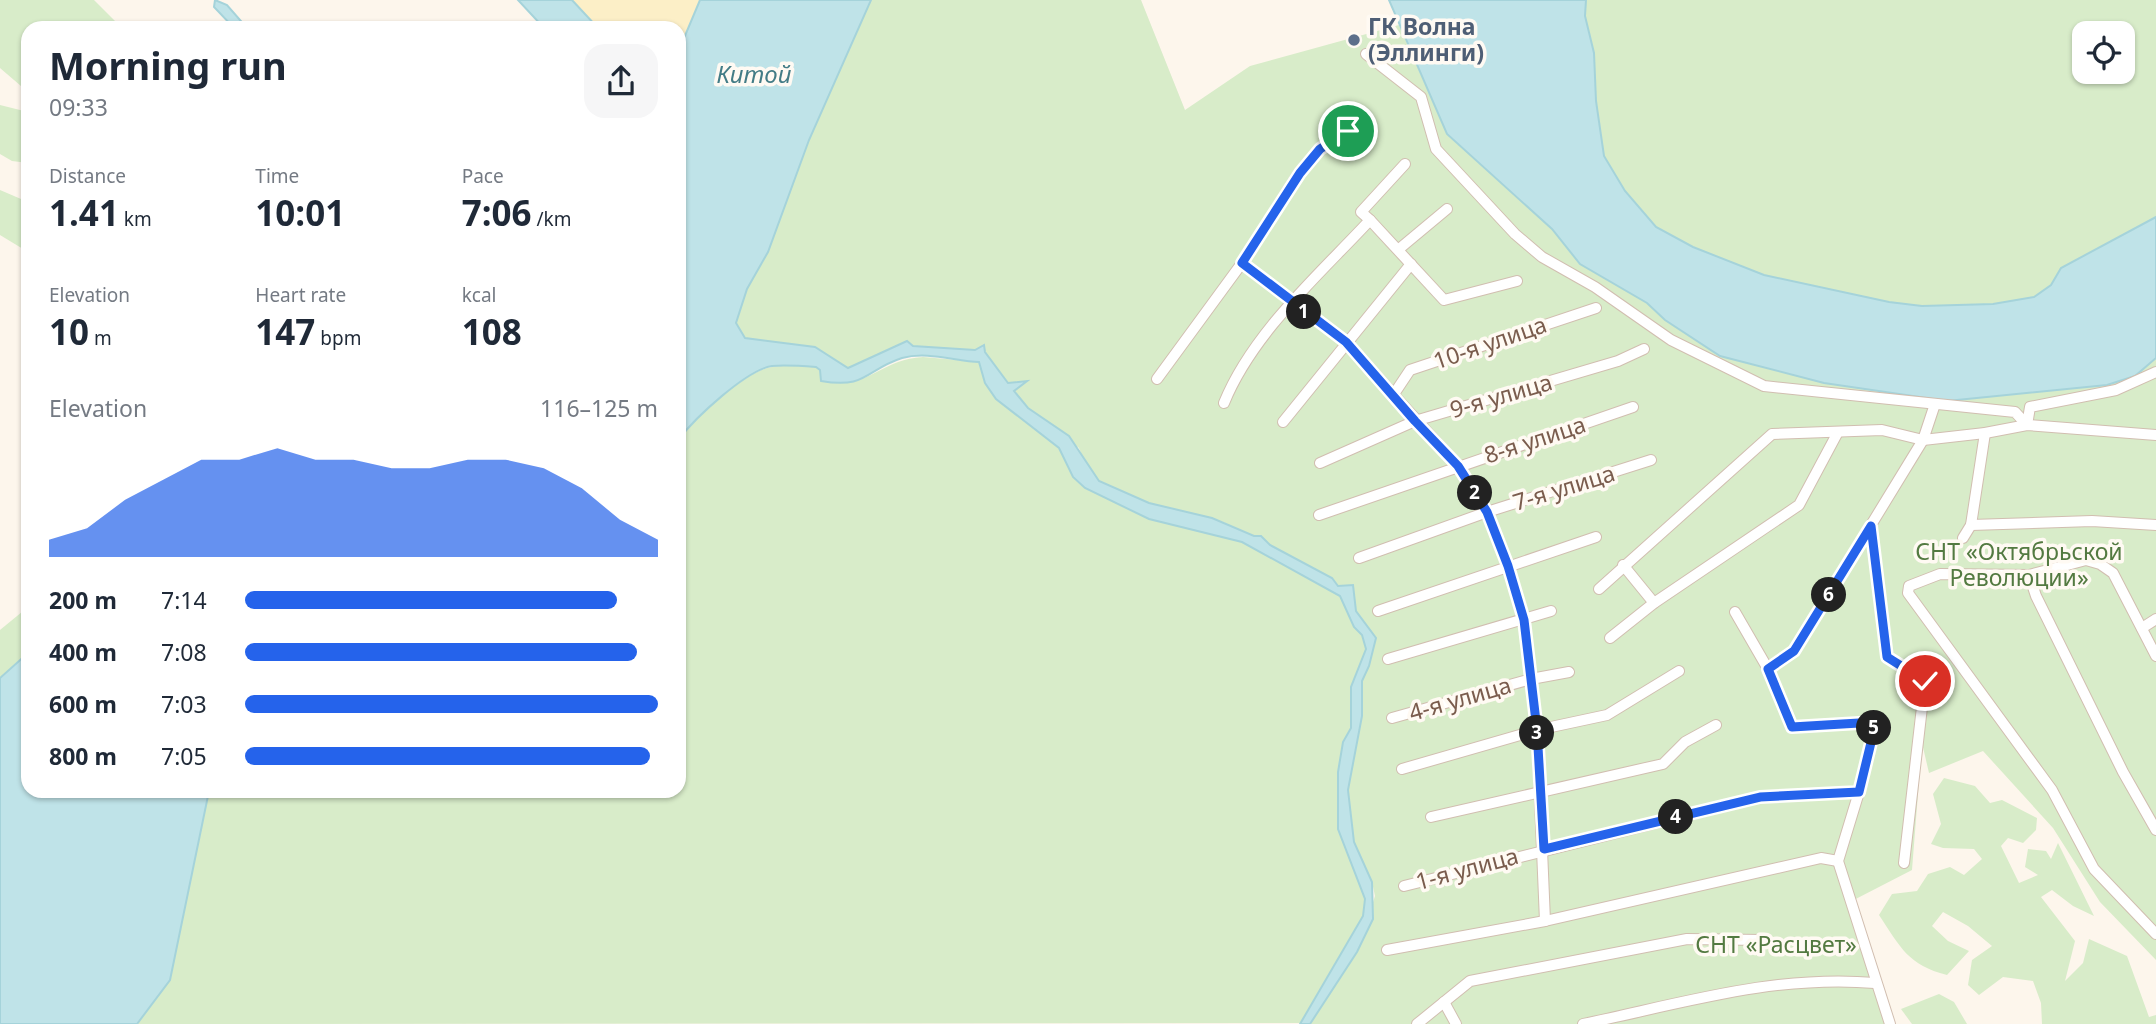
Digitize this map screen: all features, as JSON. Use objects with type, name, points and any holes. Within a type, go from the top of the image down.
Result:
[{"type":"street","points":[[1366,54],[1421,97],[1436,149],[1515,234],[1542,257],[1595,287],[1671,340],[1764,386],[2015,412],[2026,425]]},
{"type":"street","points":[[1157,379],[1242,263],[1300,173],[1320,149],[1348,131]]},
{"type":"street","points":[[1405,164],[1361,212],[1399,249],[1444,300],[1517,281]]},
{"type":"street","points":[[1399,249],[1447,209]]},
{"type":"street","points":[[1224,403],[1237,372],[1292,304],[1370,220]]},
{"type":"street","points":[[1242,263],[1292,304],[1346,342],[1458,466],[1487,512],[1508,566],[1524,620],[1537,730],[1545,921]]},
{"type":"street","points":[[1283,422],[1411,264]]},
{"type":"street","name":"10-я улица","points":[[1394,394],[1410,370],[1596,308]]},
{"type":"street","name":"9-я улица","points":[[1320,463],[1415,421],[1618,361],[1644,349]]},
{"type":"street","points":[[2026,425],[2029,407],[2116,390],[2156,372]]},
{"type":"street","points":[[1768,669],[1794,651],[1923,440],[1935,404]]},
{"type":"street","name":"8-я улица","points":[[1319,515],[1633,407]]},
{"type":"street","points":[[1599,589],[1772,434],[1882,430],[1923,440],[2026,425],[2156,435]]},
{"type":"street","points":[[1609,638],[1654,603],[1799,505],[1838,432]]},
{"type":"street","points":[[1964,538],[1970,525],[1985,433]]},
{"type":"street","name":"7-я улица","points":[[1359,558],[1487,512],[1651,460]]},
{"type":"street","points":[[1970,525],[2091,521],[2156,525]]},
{"type":"street","points":[[1871,526],[1887,657],[1925,681],[1904,863]]},
{"type":"street","points":[[1378,611],[1596,537]]},
{"type":"street","points":[[2156,656],[2113,573],[2100,564],[2087,560],[2029,575],[1940,574],[1909,586],[1908,593],[2052,790],[2094,869],[2156,934]]},
{"type":"street","points":[[1623,565],[1654,603]]},
{"type":"street","points":[[2029,575],[2036,596],[2123,772],[2156,830]]},
{"type":"street","points":[[1388,659],[1551,611]]},
{"type":"street","points":[[1735,612],[1768,669],[1792,727],[1876,722],[1838,861],[1890,1024]]},
{"type":"street","points":[[2142,628],[2156,619]]},
{"type":"street","points":[[1402,769],[1537,730],[1607,715],[1679,671]]},
{"type":"street","name":"4-я улица","points":[[1392,718],[1531,679],[1569,672]]},
{"type":"street","points":[[1432,817],[1663,764],[1685,742],[1716,725]]},
{"type":"street","name":"1-я улица","points":[[1404,886],[1760,797],[1859,792]]},
{"type":"street","points":[[1387,950],[1545,921],[1821,858],[1838,861]]},
{"type":"street","points":[[1417,1024],[1470,981],[1687,939],[1762,940]]},
{"type":"street","points":[[1583,1024],[1773,984],[1836,979],[1875,983]]},
{"type":"street","points":[[1444,1002],[1456,1024]]},
{"type":"green space","points":[[0,0],[94,0],[115,21],[21,21],[21,86],[0,68]]},
{"type":"green space","points":[[871,0],[1141,0],[1185,110],[1250,66],[1399,25],[1447,134],[1552,229],[1580,264],[1647,303],[1665,320],[1692,336],[2054,388],[2083,388],[2108,384],[2132,375],[2156,358],[2156,960],[2100,902],[2053,828],[1983,751],[1929,773],[1922,743],[1912,870],[1846,904],[1887,1024],[1310,1024],[1357,952],[1375,896],[1372,882],[1354,842],[1348,790],[1362,716],[1361,681],[1372,635],[1356,611],[1353,586],[1338,586],[1332,578],[1223,522],[1149,503],[1099,481],[1085,463],[1079,448],[1028,408],[1014,390],[1025,382],[1008,383],[985,352],[913,346],[848,368],[815,347],[745,338],[736,323],[747,289],[768,252],[809,140]]},
{"type":"green space","points":[[1586,0],[2156,0],[2156,217],[2061,268],[2051,285],[2034,297],[1992,304],[1922,306],[1889,302],[1764,275],[1693,247],[1656,227],[1625,191],[1604,156],[1596,101],[1594,53],[1585,16]]},
{"type":"green space","points":[[0,105],[21,110],[21,162],[12,161],[0,154]]},
{"type":"green space","points":[[0,190],[21,199],[21,248],[0,235]]},
{"type":"green space","points":[[923,357],[980,362],[985,383],[996,399],[1059,448],[1073,477],[1149,519],[1242,542],[1340,596],[1354,627],[1362,635],[1366,649],[1351,687],[1351,728],[1343,742],[1338,772],[1338,829],[1365,899],[1363,916],[1301,1023],[137,1024],[170,980],[208,798],[686,798],[686,431],[722,396],[761,370],[782,366],[816,367],[820,370],[821,381],[838,383],[863,378],[908,359]]},
{"type":"green space","points":[[21,613],[21,659],[0,678],[0,630]]},
{"type":"green space","points":[[1944,778],[1975,786],[1990,803],[2002,800],[2037,818],[2036,830],[2023,843],[2008,838],[2001,846],[2019,883],[2038,875],[2025,867],[2028,849],[2046,851],[2051,859],[2058,843],[2094,916],[2073,906],[2052,890],[2041,897],[2075,941],[2065,981],[2083,963],[2089,939],[2127,956],[2149,1017],[2156,1015],[2156,1024],[2042,1024],[2041,1003],[2033,981],[2003,977],[1979,995],[1968,985],[1972,960],[1992,946],[1968,926],[1943,912],[1932,926],[1948,941],[1969,951],[1947,975],[1923,966],[1900,946],[1879,915],[1892,894],[1917,891],[1928,874],[1950,867],[1964,875],[1982,859],[1974,849],[1943,848],[1931,844],[1941,824],[1933,794]]},
{"type":"green space","points":[[1939,994],[1954,1002],[1967,1024],[1912,1024],[1901,1009]]},
{"type":"sand","points":[[572,0],[700,0],[686,33],[686,21],[592,21]]},
{"type":"water","points":[[215,0],[227,5],[241,21],[227,21],[214,7]]},
{"type":"water","points":[[518,0],[572,0],[592,21],[538,21]]},
{"type":"water","name":"Китой","points":[[700,0],[871,0],[809,140],[768,252],[747,289],[736,323],[745,338],[815,347],[848,368],[907,341],[913,346],[975,350],[984,345],[985,352],[1008,383],[1027,381],[1014,391],[1028,408],[1069,436],[1099,481],[1149,503],[1212,518],[1254,536],[1261,536],[1270,545],[1332,578],[1338,586],[1353,585],[1356,611],[1376,638],[1362,681],[1362,716],[1348,790],[1354,842],[1372,882],[1373,919],[1357,952],[1310,1024],[1300,1024],[1363,916],[1365,899],[1338,829],[1338,772],[1343,742],[1351,728],[1351,687],[1366,649],[1362,635],[1354,627],[1340,596],[1242,542],[1149,519],[1085,488],[1073,477],[1059,448],[996,399],[985,383],[979,362],[912,356],[890,363],[857,380],[836,383],[821,381],[820,370],[816,367],[772,366],[761,369],[735,385],[686,431],[686,33]]},
{"type":"water","points":[[1389,0],[1586,0],[1585,16],[1594,53],[1596,101],[1604,156],[1625,191],[1656,227],[1693,247],[1764,275],[1889,302],[1922,306],[1993,304],[2034,297],[2051,285],[2061,268],[2156,217],[2156,358],[2135,376],[2107,385],[1947,401],[1824,383],[1720,356],[1665,320],[1647,303],[1580,264],[1552,229],[1447,134]]},
{"type":"water","points":[[21,659],[21,798],[208,798],[170,980],[137,1024],[0,1024],[0,678]]},
{"type":"place","name":"ГК Волна (Эллинги)","points":[[1354,40]]},
{"type":"route","points":[[1348,131],[1320,149],[1300,173],[1242,263],[1292,304],[1346,342],[1458,466],[1487,512],[1508,566],[1524,620],[1537,730],[1544,849],[1760,797],[1859,792],[1876,722],[1792,727],[1768,669],[1794,651],[1871,526],[1887,657],[1925,681]]},
{"type":"park label","name":"СНТ «Октябрьской Революции»","points":[[2019,565]]},
{"type":"park label","name":"СНТ «Расцвет»","points":[[1776,945]]}]
